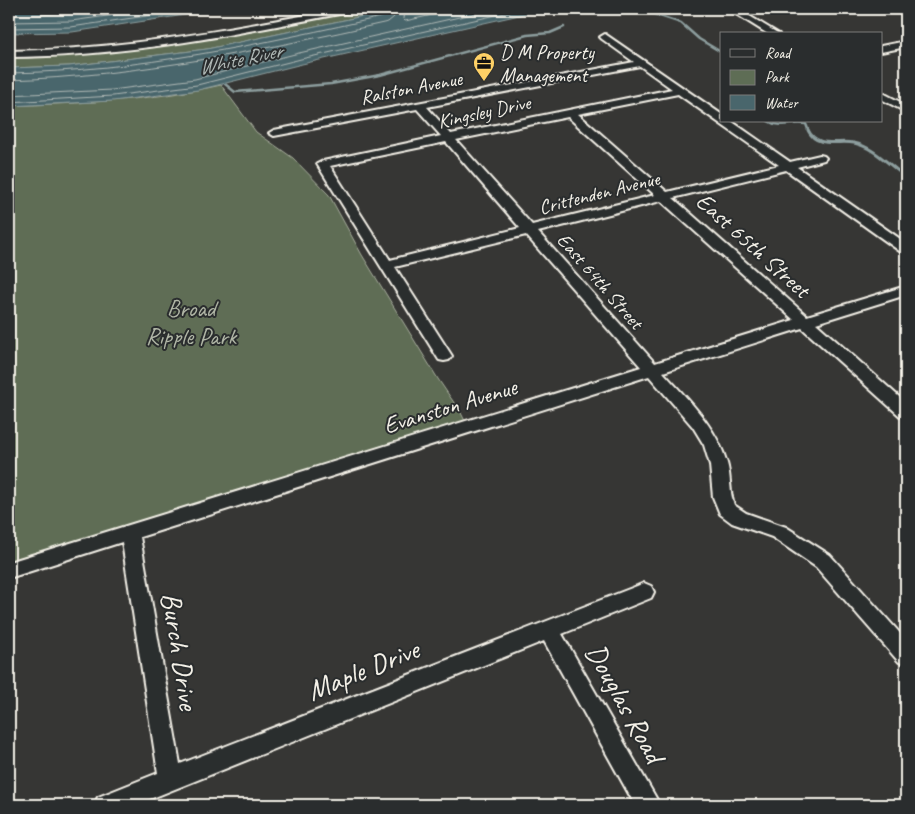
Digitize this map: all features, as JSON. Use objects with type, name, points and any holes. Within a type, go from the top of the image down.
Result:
[{"type":"street","points":[[9,54],[69,52],[166,42],[223,34],[349,9]]},
{"type":"street","points":[[732,9],[772,32]]},
{"type":"street","points":[[605,37],[720,118]]},
{"type":"street","points":[[882,49],[906,44]]},
{"type":"street","name":"Ralston Avenue","points":[[274,133],[643,63]]},
{"type":"street","name":"Kingsley Drive","points":[[387,265],[323,164],[681,90]]},
{"type":"street","points":[[882,96],[906,109]]},
{"type":"street","name":"East 64th Street","points":[[420,106],[652,369]]},
{"type":"street","name":"East 65th Street","points":[[570,113],[906,412]]},
{"type":"street","points":[[726,122],[906,249]]},
{"type":"street","name":"Crittenden Avenue","points":[[387,265],[820,158]]},
{"type":"street","points":[[387,265],[444,356]]},
{"type":"street","name":"Evanston Avenue","points":[[9,570],[652,369],[806,323],[906,290]]},
{"type":"street","points":[[652,369],[698,423],[712,444],[719,465],[723,504],[731,514],[779,532],[823,561],[906,655]]},
{"type":"street","name":"Burch Drive","points":[[130,532],[171,780]]},
{"type":"street","name":"Maple Drive","points":[[106,805],[644,592]]},
{"type":"street","name":"Douglas Road","points":[[549,630],[648,805]]},
{"type":"green space","points":[[364,9],[396,9],[207,49],[69,66],[9,68],[9,57],[54,56],[143,47],[231,34]]},
{"type":"green space","name":"Broad Ripple Park","points":[[221,85],[256,132],[293,158],[329,195],[362,255],[468,427],[9,570],[9,106],[142,98]]},
{"type":"water","points":[[9,9],[225,9],[72,32],[9,33]]},
{"type":"water","name":"White River","points":[[396,9],[546,9],[302,64],[198,90],[113,101],[9,106],[9,68],[69,66],[207,49]]},
{"type":"waterway","points":[[639,9],[681,23],[699,39],[720,51]]},
{"type":"waterway","name":"White River","points":[[225,84],[235,92],[331,84],[380,75],[527,35],[550,33],[564,27]]},
{"type":"waterway","points":[[770,122],[782,125],[806,124],[809,131]]},
{"type":"waterway","points":[[809,131],[812,136],[822,142],[848,142],[868,148],[906,177]]},
{"type":"place","name":"D M Property Management","points":[[484,82]]}]
